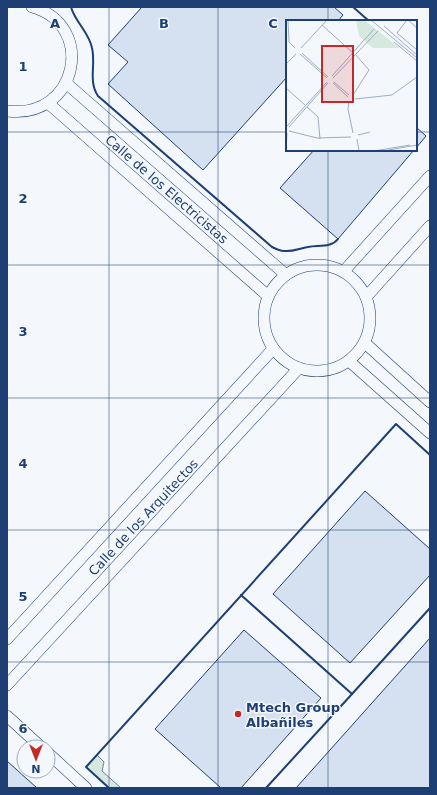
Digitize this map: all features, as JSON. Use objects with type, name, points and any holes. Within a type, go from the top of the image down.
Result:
[{"type":"street","points":[[7,111],[20,112],[35,110],[48,103],[59,94],[66,83],[72,68],[72,52],[68,37],[48,10],[32,7]]},
{"type":"street","name":"Calle de los Electricistas","points":[[66,83],[285,274]]},
{"type":"street","name":"Calle de los Electricistas","points":[[48,103],[268,296]]},
{"type":"street","points":[[344,271],[430,176]]},
{"type":"street","points":[[367,296],[430,226]]},
{"type":"street","points":[[314,264],[330,265],[344,271],[357,282],[367,296],[371,312],[370,328],[364,343],[349,360],[334,369],[316,371],[299,368],[285,360],[273,349],[265,332],[263,314],[268,296],[278,280],[285,274],[299,267],[314,264]]},
{"type":"street","points":[[364,343],[430,402]]},
{"type":"street","name":"Calle de los Arquitectos","points":[[7,639],[273,349]]},
{"type":"street","points":[[349,360],[430,433]]},
{"type":"street","name":"Calle de los Arquitectos","points":[[7,685],[299,368]]},
{"type":"street","points":[[7,716],[32,739]]},
{"type":"street","points":[[56,760],[86,788]]},
{"type":"shaded area","points":[[97,755],[104,762],[102,771],[121,788],[109,788],[86,767]]},
{"type":"building","points":[[142,7],[334,7],[343,15],[339,20],[286,20],[286,78],[203,170],[108,84],[128,62],[108,45]]},
{"type":"building","points":[[417,128],[426,136],[417,147]]},
{"type":"building","points":[[313,151],[413,151],[338,239],[280,188]]},
{"type":"building","points":[[365,491],[430,549],[430,575],[350,663],[273,594]]},
{"type":"building","name":"Mtech Group Albañiles","points":[[244,630],[321,698],[241,788],[221,788],[155,729]]},
{"type":"building","points":[[430,638],[430,788],[296,788]]},
{"type":"building","points":[[7,761],[16,769],[16,779],[27,779],[37,788],[7,788]]},
{"type":"wall","points":[[71,7],[88,37],[92,48],[93,85],[98,96],[272,247],[281,251],[290,251],[328,245],[332,244],[338,239]]},
{"type":"wall","points":[[353,7],[368,20]]},
{"type":"wall","points":[[109,788],[86,767],[396,424],[430,455]]},
{"type":"wall","points":[[241,595],[352,694],[266,788]]},
{"type":"wall","points":[[352,694],[430,608]]},
{"type":"place","name":"Mtech Group Albañiles","points":[[238,714]]}]
